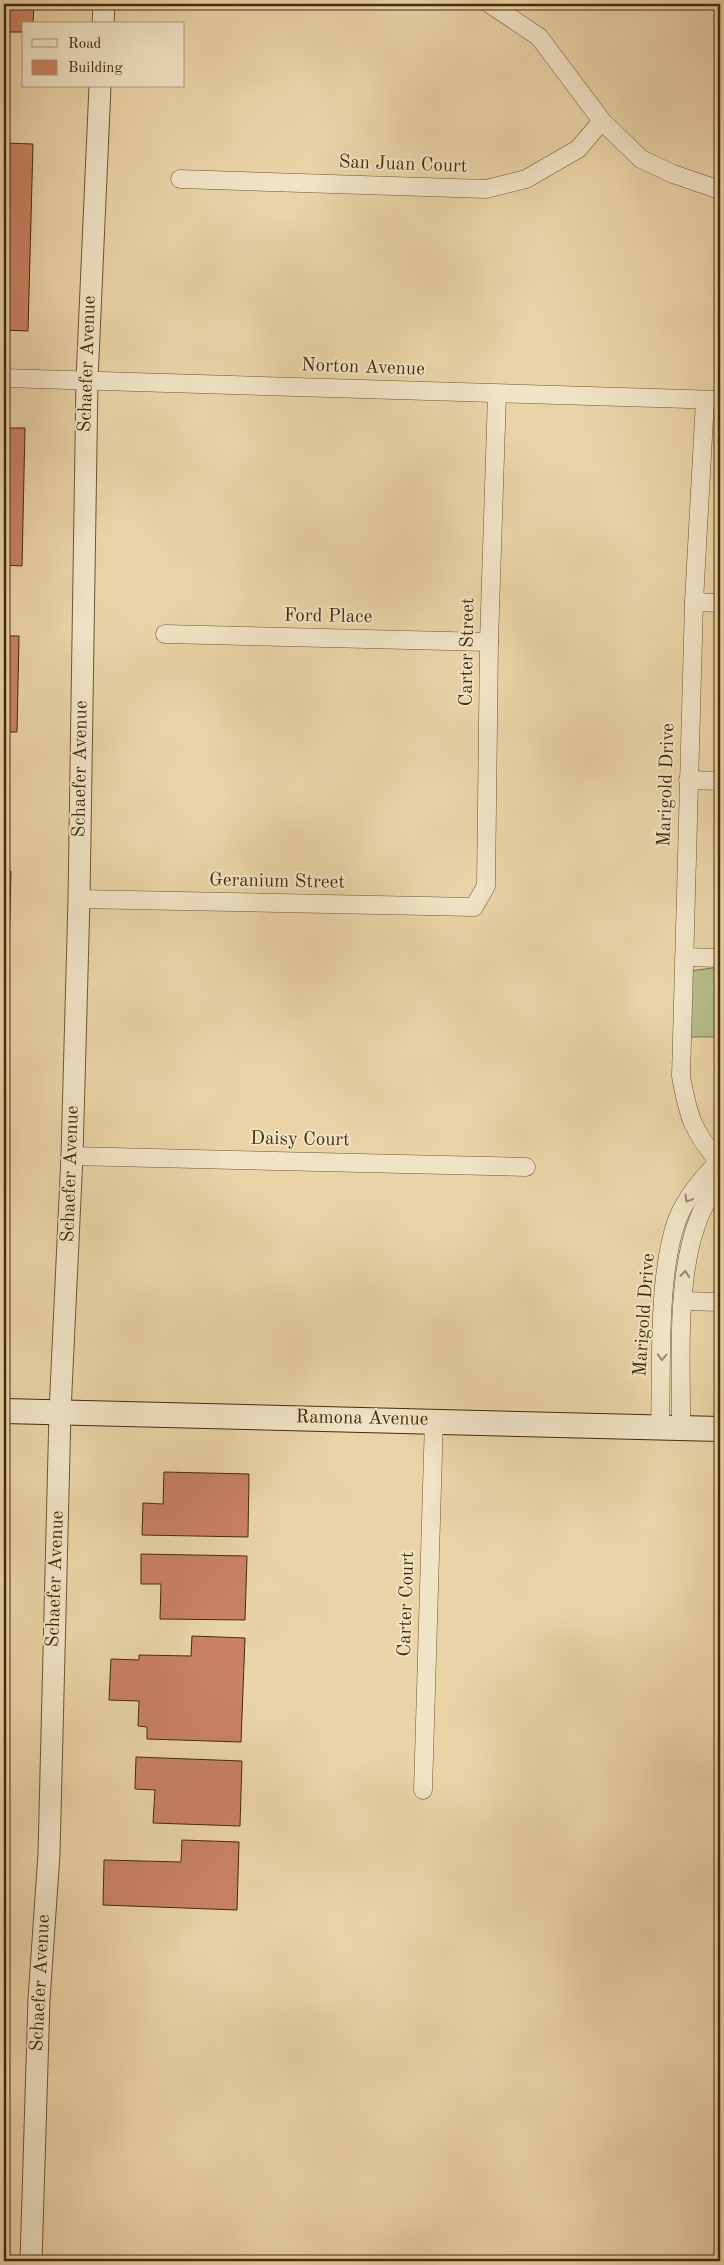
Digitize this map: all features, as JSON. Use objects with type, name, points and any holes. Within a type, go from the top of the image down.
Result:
[{"type":"main road","name":"Ramona Avenue","points":[[4,1411],[434,1420],[720,1429]]},
{"type":"street","points":[[103,22],[104,4]]},
{"type":"street","points":[[490,4],[539,37],[602,121],[641,159],[673,174],[720,190]]},
{"type":"street","name":"Schaefer Avenue","points":[[31,2261],[39,1999],[49,1854],[60,1412],[72,1156],[79,899],[87,380],[100,88]]},
{"type":"street","name":"San Juan Court","points":[[180,180],[486,189],[526,180],[578,149],[602,121]]},
{"type":"street","name":"Norton Avenue","points":[[4,378],[713,400]]},
{"type":"street","name":"Carter Street","points":[[474,907],[486,886],[489,642],[497,394]]},
{"type":"street","name":"Marigold Drive","points":[[670,1427],[664,1290],[672,1239],[677,1220],[689,1198],[704,1176],[720,1162],[702,1142],[691,1122],[681,1076],[694,602],[713,400]]},
{"type":"street","points":[[694,602],[720,603]]},
{"type":"street","name":"Ford Place","points":[[165,634],[489,642]]},
{"type":"street","points":[[688,780],[720,781]]},
{"type":"street","name":"Geranium Street","points":[[79,899],[474,907]]},
{"type":"street","points":[[684,957],[720,958]]},
{"type":"street","name":"Daisy Court","points":[[72,1156],[526,1167]]},
{"type":"street","name":"Marigold Drive","points":[[670,1427],[687,1262],[696,1221],[712,1192],[720,1183]]},
{"type":"street","points":[[683,1301],[720,1302]]},
{"type":"street","name":"Carter Court","points":[[423,1790],[434,1420]]},
{"type":"green space","points":[[720,967],[720,1037],[689,1037],[690,971]]},
{"type":"building","points":[[4,4],[34,4],[33,22],[22,22],[22,32],[4,32]]},
{"type":"building","points":[[4,143],[33,144],[28,331],[4,330]]},
{"type":"building","points":[[4,428],[25,428],[22,566],[4,565]]},
{"type":"building","points":[[4,636],[19,636],[17,732],[4,732]]},
{"type":"building","points":[[4,871],[11,871],[7,1039],[4,1039]]},
{"type":"building","points":[[164,1472],[249,1474],[248,1537],[142,1535],[143,1503],[163,1504]]},
{"type":"building","points":[[141,1554],[247,1556],[245,1620],[160,1619],[161,1584],[141,1584]]},
{"type":"building","points":[[192,1636],[245,1638],[241,1742],[147,1739],[147,1727],[138,1726],[139,1701],[109,1700],[111,1659],[139,1660],[139,1655],[191,1656]]},
{"type":"building","points":[[136,1757],[242,1761],[240,1826],[153,1823],[155,1790],[135,1789]]},
{"type":"building","points":[[182,1840],[239,1842],[237,1910],[103,1905],[104,1860],[181,1862]]}]
